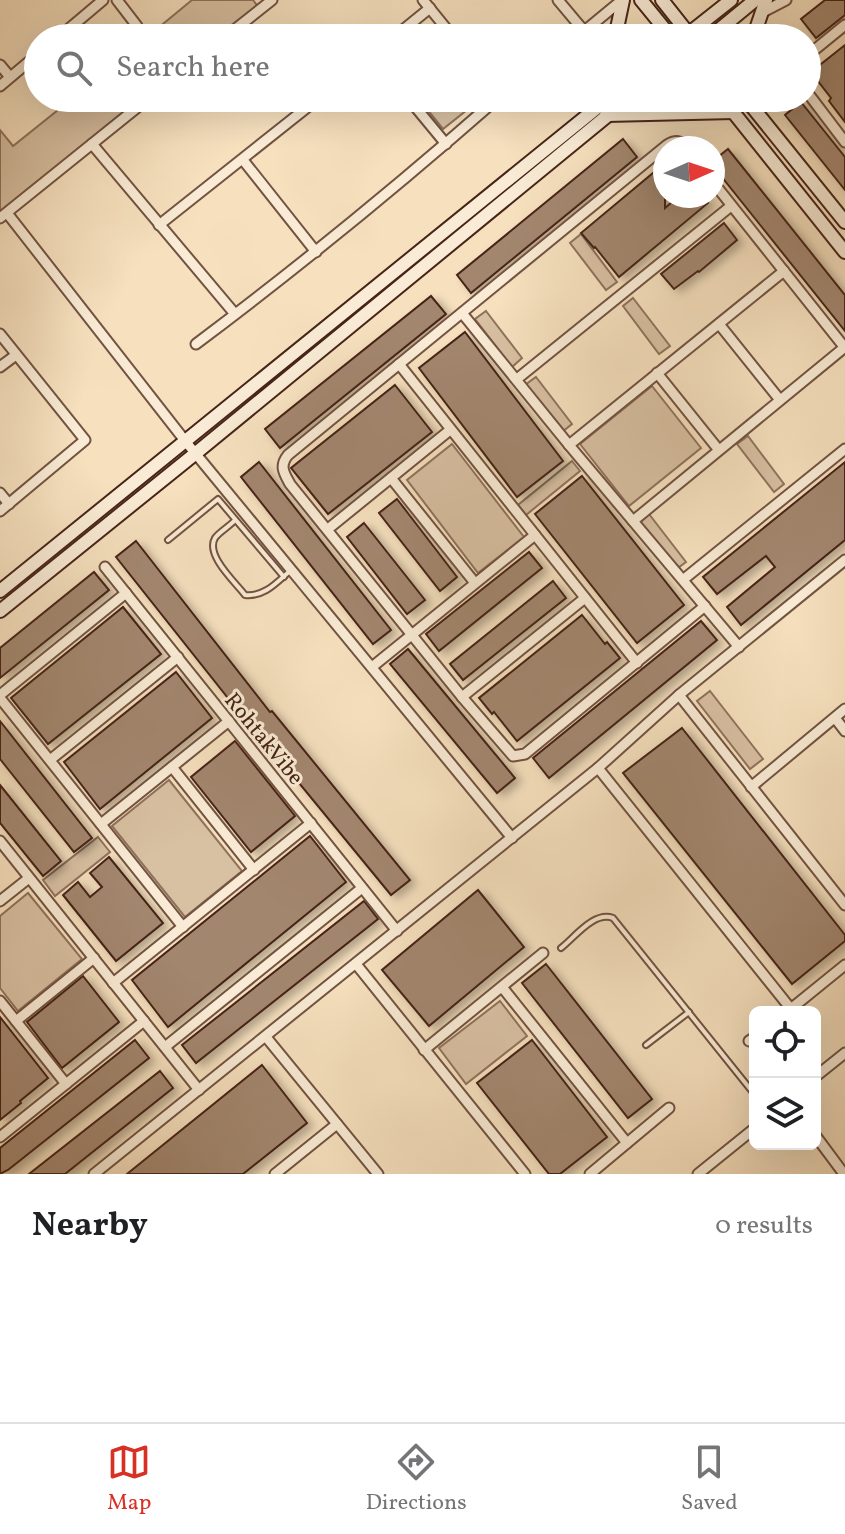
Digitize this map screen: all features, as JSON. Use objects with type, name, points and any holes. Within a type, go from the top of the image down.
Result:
[{"type":"main road","points":[[618,24],[622,0]]},
{"type":"main road","points":[[641,0],[661,24]]},
{"type":"main road","points":[[662,0],[679,24]]},
{"type":"main road","points":[[702,24],[731,0]]},
{"type":"main road","points":[[730,24],[760,4]]},
{"type":"main road","points":[[756,24],[760,4]]},
{"type":"main road","points":[[0,591],[594,112]]},
{"type":"main road","points":[[0,611],[196,453],[595,112]]},
{"type":"main road","points":[[734,112],[845,252]]},
{"type":"main road","points":[[760,112],[845,222]]},
{"type":"street","points":[[75,24],[103,0]]},
{"type":"street","points":[[117,0],[135,24]]},
{"type":"street","points":[[238,24],[259,4],[272,0]]},
{"type":"street","points":[[558,0],[573,24]]},
{"type":"street","points":[[593,24],[622,0]]},
{"type":"street","points":[[760,4],[786,0]]},
{"type":"street","points":[[407,24],[426,4],[442,24]]},
{"type":"street","points":[[821,45],[845,25]]},
{"type":"street","points":[[0,65],[10,77]]},
{"type":"street","points":[[0,86],[24,66]]},
{"type":"street","points":[[821,109],[844,137]]},
{"type":"street","points":[[132,112],[3,216],[196,453],[288,573],[372,667],[512,838]]},
{"type":"street","points":[[159,225],[302,112]]},
{"type":"street","points":[[420,112],[446,144]]},
{"type":"street","points":[[196,344],[316,252],[482,112]]},
{"type":"street","points":[[92,144],[235,314]]},
{"type":"street","points":[[653,156],[283,460],[283,472],[462,697],[509,752],[518,756],[525,754],[705,606]]},
{"type":"street","points":[[243,160],[316,252]]},
{"type":"street","points":[[633,521],[845,348],[725,198]]},
{"type":"street","points":[[517,379],[731,206]]},
{"type":"street","points":[[569,445],[784,271]]},
{"type":"street","points":[[462,313],[739,647]]},
{"type":"street","points":[[719,324],[780,400]]},
{"type":"street","points":[[0,334],[85,440],[0,511]]},
{"type":"street","points":[[0,367],[16,355]]},
{"type":"street","points":[[399,364],[637,663]]},
{"type":"street","points":[[657,373],[718,449]]},
{"type":"street","points":[[328,529],[450,430]]},
{"type":"street","points":[[684,579],[845,449]]},
{"type":"street","points":[[391,478],[475,583]]},
{"type":"street","points":[[0,493],[9,504]]},
{"type":"street","points":[[372,667],[535,535]]},
{"type":"street","points":[[94,1174],[598,768],[679,695],[845,560]]},
{"type":"street","name":"RohtakVibe","points":[[105,567],[397,931]]},
{"type":"street","points":[[126,593],[0,696],[183,927]]},
{"type":"street","points":[[462,697],[585,598]]},
{"type":"street","points":[[50,760],[178,657]]},
{"type":"street","points":[[679,695],[845,905]]},
{"type":"street","points":[[751,787],[845,709]]},
{"type":"street","points":[[835,718],[845,731]]},
{"type":"street","points":[[101,824],[229,721]]},
{"type":"street","points":[[172,767],[254,870]]},
{"type":"street","points":[[598,768],[786,1006]]},
{"type":"street","points":[[113,983],[311,823]]},
{"type":"street","points":[[0,841],[199,1090]]},
{"type":"street","points":[[0,901],[29,878]]},
{"type":"street","points":[[165,1047],[362,888]]},
{"type":"street","points":[[424,1050],[543,953]]},
{"type":"street","points":[[16,1021],[94,958]]},
{"type":"street","points":[[356,964],[525,1174]]},
{"type":"street","points":[[794,1006],[845,965]]},
{"type":"street","points":[[502,987],[627,1143]]},
{"type":"street","points":[[0,1001],[66,1084]]},
{"type":"street","points":[[2,1131],[144,1021]]},
{"type":"street","points":[[266,1037],[378,1174]]},
{"type":"street","points":[[821,1072],[845,1053]]},
{"type":"street","points":[[590,1174],[669,1108]]},
{"type":"street","points":[[275,1174],[337,1124]]},
{"type":"street","points":[[698,1174],[749,1133]]},
{"type":"street","points":[[821,1143],[844,1174]]},
{"type":"lane","points":[[168,540],[218,499],[288,573],[268,590],[254,596],[245,595],[216,559],[213,547],[215,538],[235,520]]},
{"type":"lane","points":[[561,948],[597,918],[606,915],[613,918],[749,1087]]},
{"type":"lane","points":[[646,1045],[689,1012]]},
{"type":"shaded area","points":[[192,0],[253,0],[259,8],[239,24],[163,24]]},
{"type":"shaded area","points":[[56,112],[127,112],[0,213],[0,130],[13,146]]},
{"type":"shaded area","points":[[429,112],[464,112],[443,129]]},
{"type":"shaded area","points":[[581,234],[617,282],[606,290],[570,243]]},
{"type":"shaded area","points":[[633,298],[670,346],[659,354],[623,306]]},
{"type":"shaded area","points":[[486,311],[522,358],[512,367],[475,319]]},
{"type":"shaded area","points":[[536,377],[572,424],[562,432],[525,385]]},
{"type":"shaded area","points":[[652,386],[701,448],[629,506],[580,444]]},
{"type":"shaded area","points":[[748,436],[784,484],[774,492],[737,444]]},
{"type":"shaded area","points":[[452,444],[524,537],[478,573],[407,480]]},
{"type":"shaded area","points":[[572,461],[580,471],[526,515],[518,505]]},
{"type":"shaded area","points":[[649,514],[686,562],[675,570],[639,523]]},
{"type":"shaded area","points":[[710,691],[763,759],[750,769],[697,701]]},
{"type":"shaded area","points":[[169,780],[242,871],[185,917],[112,826]]},
{"type":"shaded area","points":[[98,837],[110,852],[55,896],[43,880]]},
{"type":"shaded area","points":[[28,893],[82,959],[18,1011],[0,988],[0,916]]},
{"type":"shaded area","points":[[500,1001],[527,1036],[466,1084],[439,1048]]},
{"type":"building","points":[[825,0],[845,0],[845,15],[821,34],[821,24],[805,24],[801,19]]},
{"type":"building","points":[[845,45],[845,122],[821,85],[821,64]]},
{"type":"building","points":[[789,112],[809,112],[845,157],[845,190],[785,115]]},
{"type":"building","points":[[623,139],[637,157],[471,293],[457,275]]},
{"type":"building","points":[[728,149],[845,295],[845,331],[725,181],[725,151]]},
{"type":"building","points":[[653,173],[653,208],[702,208],[619,277],[581,233]]},
{"type":"building","points":[[724,223],[737,240],[674,289],[661,274]]},
{"type":"building","points":[[431,296],[446,314],[280,448],[265,429]]},
{"type":"building","points":[[465,332],[563,461],[517,497],[419,368]]},
{"type":"building","points":[[395,385],[432,432],[328,514],[291,468]]},
{"type":"building","points":[[259,462],[391,630],[373,644],[241,477]]},
{"type":"building","points":[[845,462],[845,540],[741,625],[727,607],[775,567],[766,556],[717,594],[703,577]]},
{"type":"building","points":[[582,476],[684,605],[637,643],[535,514]]},
{"type":"building","points":[[397,499],[457,577],[440,591],[379,513]]},
{"type":"building","points":[[364,523],[425,600],[407,614],[347,537]]},
{"type":"building","points":[[136,541],[270,712],[410,880],[391,895],[243,717],[116,557]]},
{"type":"building","points":[[529,552],[542,568],[439,651],[426,634]]},
{"type":"building","points":[[94,572],[109,590],[0,678],[0,648]]},
{"type":"building","points":[[553,581],[566,598],[463,680],[450,664]]},
{"type":"building","points":[[123,607],[161,654],[48,744],[11,698]]},
{"type":"building","points":[[582,615],[620,658],[517,741],[479,698]]},
{"type":"building","points":[[701,621],[717,640],[549,778],[533,758]]},
{"type":"building","points":[[408,649],[515,778],[497,793],[390,664]]},
{"type":"building","points":[[176,672],[212,718],[100,809],[64,762]]},
{"type":"building","points":[[0,721],[92,838],[74,852],[0,759]]},
{"type":"building","points":[[682,728],[845,935],[845,941],[792,984],[623,773]]},
{"type":"building","points":[[235,741],[295,816],[251,852],[191,777]]},
{"type":"building","points":[[0,785],[61,861],[43,876],[0,823]]},
{"type":"building","points":[[310,836],[346,882],[168,1027],[132,980]]},
{"type":"building","points":[[109,857],[163,923],[116,961],[63,895],[78,882],[90,897],[102,887],[90,873]]},
{"type":"building","points":[[478,890],[524,947],[429,1026],[382,970]]},
{"type":"building","points":[[364,901],[378,919],[196,1063],[182,1045]]},
{"type":"building","points":[[546,964],[652,1099],[628,1118],[522,983]]},
{"type":"building","points":[[83,976],[119,1022],[62,1068],[27,1022]]},
{"type":"building","points":[[0,1017],[48,1078],[0,1120]]},
{"type":"building","points":[[135,1040],[149,1058],[0,1174],[0,1148]]},
{"type":"building","points":[[532,1040],[607,1137],[560,1174],[549,1174],[477,1083]]},
{"type":"building","points":[[262,1065],[307,1123],[243,1174],[127,1174]]},
{"type":"building","points":[[160,1071],[173,1088],[65,1174],[29,1174]]}]
